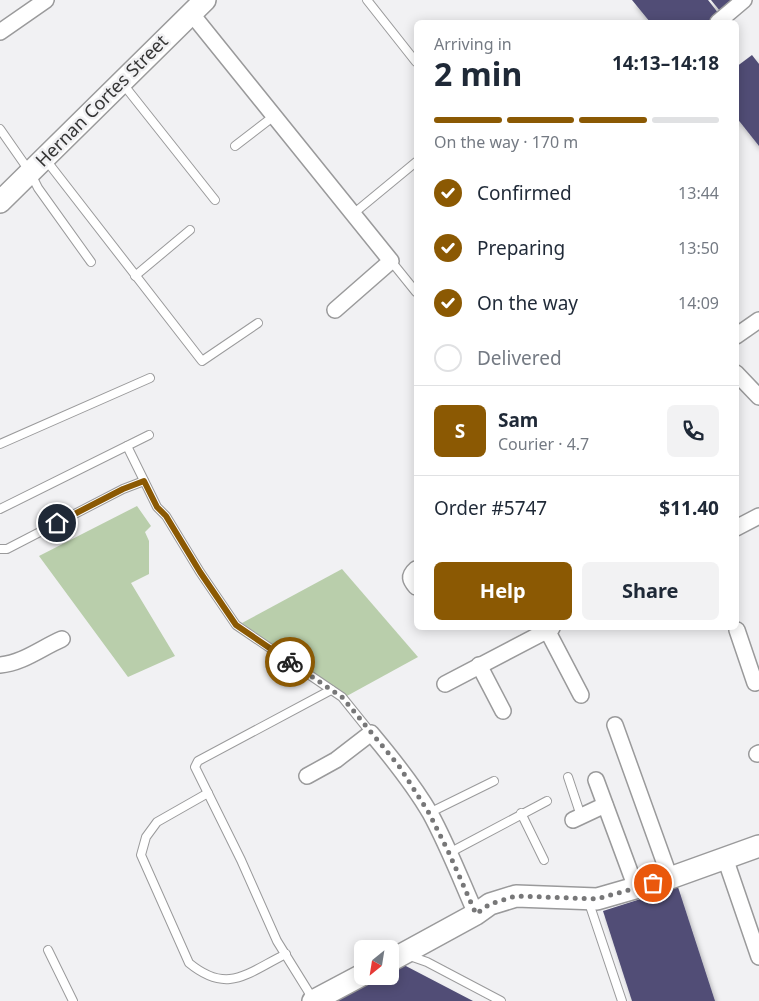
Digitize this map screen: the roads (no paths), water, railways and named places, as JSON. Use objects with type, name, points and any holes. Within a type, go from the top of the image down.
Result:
[{"type":"street","points":[[0,32],[46,0]]},
{"type":"street","points":[[720,20],[744,0]]},
{"type":"street","points":[[198,7],[274,116],[391,260],[335,310]]},
{"type":"street","name":"Hernan Cortes Street","points":[[0,202],[198,7]]},
{"type":"street","points":[[739,334],[759,320]]},
{"type":"street","points":[[739,376],[759,397]]},
{"type":"street","points":[[739,527],[759,517]]},
{"type":"street","points":[[414,571],[410,574],[410,581],[414,585]]},
{"type":"street","points":[[445,684],[548,630]]},
{"type":"street","points":[[550,630],[581,695]]},
{"type":"street","points":[[737,630],[755,683],[759,681]]},
{"type":"street","points":[[0,665],[11,664],[62,639]]},
{"type":"street","points":[[479,665],[503,711]]},
{"type":"street","points":[[615,725],[670,878]]},
{"type":"street","points":[[307,776],[336,760],[371,733],[399,766],[429,813],[476,914]]},
{"type":"street","points":[[596,780],[636,888]]},
{"type":"street","points":[[577,818],[605,805]]},
{"type":"street","points":[[399,956],[476,914],[490,904],[516,896],[558,896],[588,900],[597,899],[670,878],[759,846]]},
{"type":"street","points":[[725,858],[759,957]]},
{"type":"street","points":[[314,1001],[354,979]]},
{"type":"lane","points":[[367,0],[414,59]]},
{"type":"lane","points":[[121,83],[215,200]]},
{"type":"lane","points":[[235,146],[274,116]]},
{"type":"lane","points":[[0,129],[38,165],[135,276],[202,361],[258,323]]},
{"type":"lane","points":[[353,214],[414,164]]},
{"type":"lane","points":[[38,165],[38,188],[91,262]]},
{"type":"lane","points":[[135,276],[190,230]]},
{"type":"lane","points":[[391,260],[414,289]]},
{"type":"lane","points":[[0,444],[150,378]]},
{"type":"lane","points":[[0,510],[149,435]]},
{"type":"lane","points":[[127,446],[157,507],[166,516],[200,572],[236,625],[342,697],[371,733]]},
{"type":"lane","points":[[0,549],[7,549],[123,489],[144,481]]},
{"type":"lane","points":[[314,1001],[278,941],[195,767],[198,761],[332,690]]},
{"type":"lane","points":[[568,777],[577,818]]},
{"type":"lane","points":[[429,813],[494,780]]},
{"type":"lane","points":[[208,793],[158,822],[146,837],[141,855],[189,963],[202,974],[223,980],[234,980],[286,954]]},
{"type":"lane","points":[[449,853],[547,800]]},
{"type":"lane","points":[[521,814],[544,860]]},
{"type":"lane","points":[[588,900],[622,1001]]},
{"type":"lane","points":[[48,950],[73,1001]]},
{"type":"lane","points":[[399,957],[427,962],[501,1001]]}]
